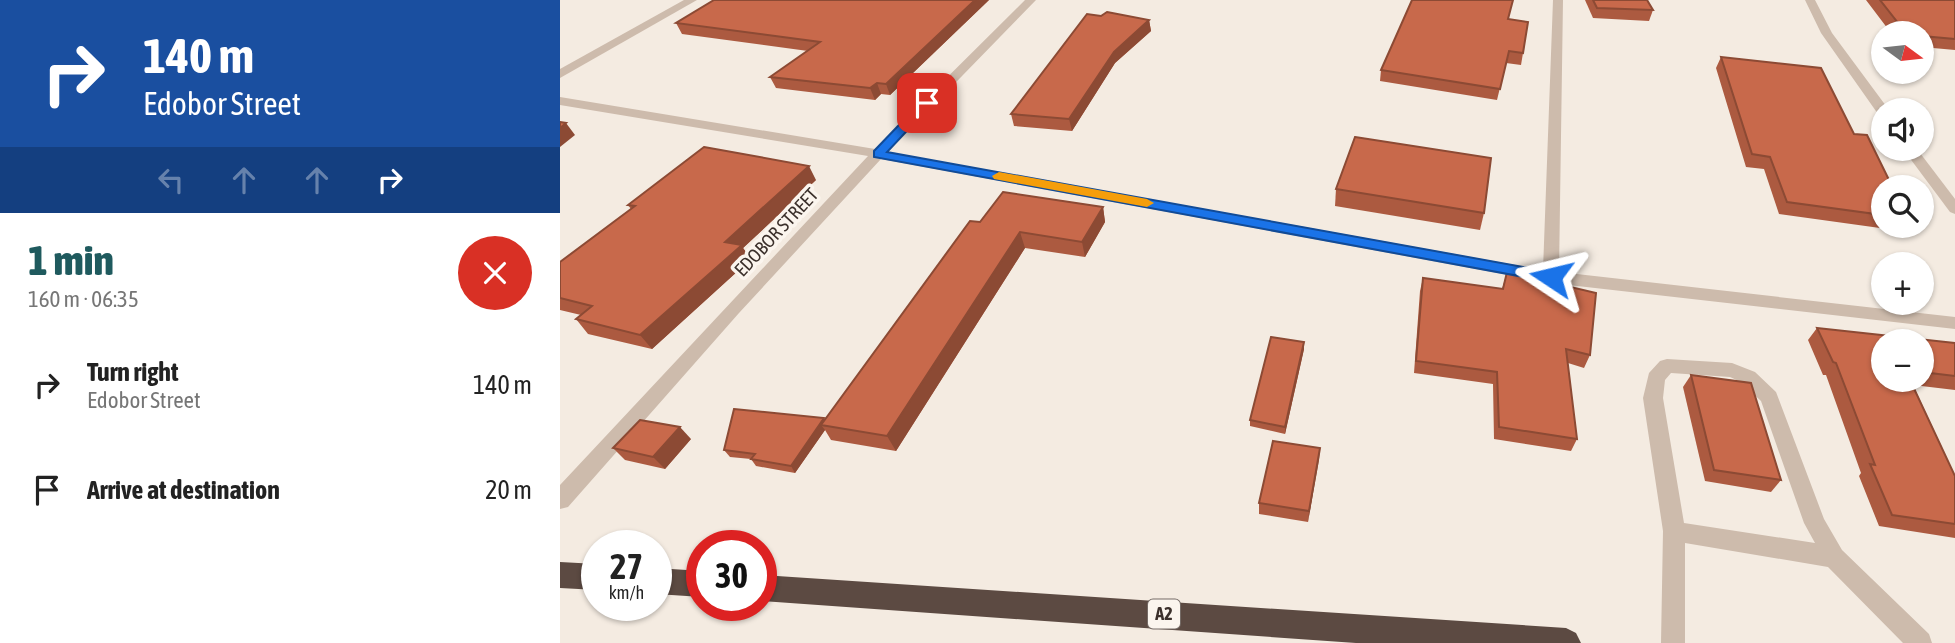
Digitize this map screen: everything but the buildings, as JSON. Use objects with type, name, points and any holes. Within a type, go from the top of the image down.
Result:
[{"type":"highway","points":[[560,575],[581,576]]},
{"type":"highway","name":"A2","points":[[777,589],[1566,643]]},
{"type":"street","points":[[560,74],[692,0]]},
{"type":"street","name":"EDOBOR STREET","points":[[560,500],[682,364],[878,154],[960,68],[1031,0]]},
{"type":"street","points":[[1551,277],[1558,0]]},
{"type":"street","points":[[1810,0],[1827,33],[1874,98]]},
{"type":"street","points":[[560,101],[878,154],[1551,277],[1955,323]]},
{"type":"street","points":[[1919,161],[1955,209]]},
{"type":"street","points":[[1673,643],[1674,531],[1653,398],[1657,378],[1667,366],[1732,370],[1748,377],[1769,397],[1815,523],[1835,556],[1920,643]]},
{"type":"street","points":[[1674,531],[1835,556]]},
{"type":"slow traffic","points":[[999,176],[1147,203]]},
{"type":"route","points":[[927,103],[878,154],[1551,277]]}]
